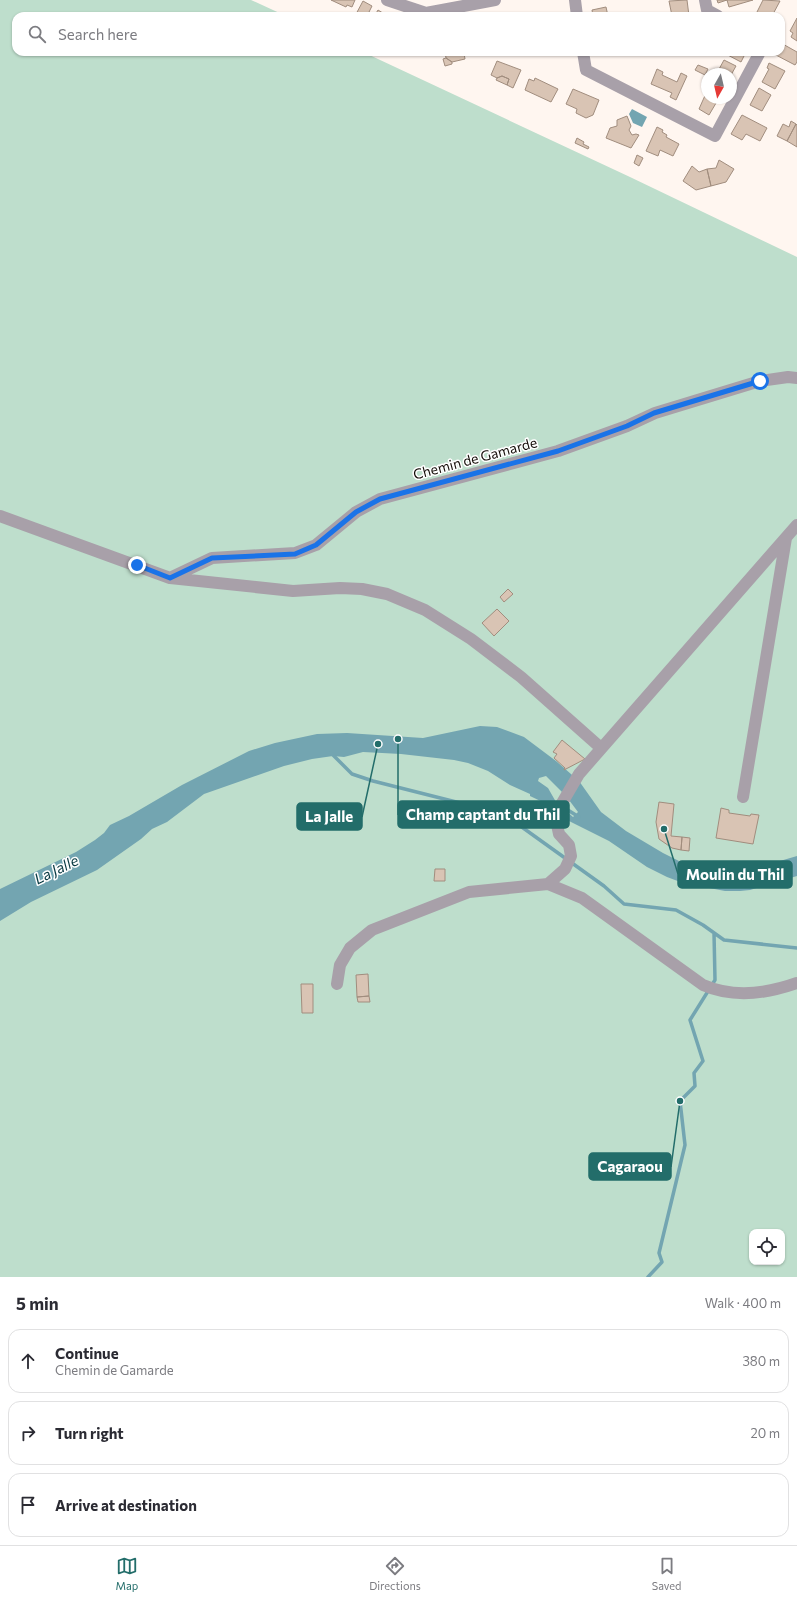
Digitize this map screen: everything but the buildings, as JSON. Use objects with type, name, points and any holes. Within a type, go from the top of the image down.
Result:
[{"type":"street","points":[[387,0],[423,12]]},
{"type":"street","points":[[431,12],[495,0]]},
{"type":"street","points":[[575,0],[576,12]]},
{"type":"street","points":[[705,0],[707,10],[711,12]]},
{"type":"street","points":[[584,56],[586,70],[715,136],[758,56]]},
{"type":"street","name":"Chemin de Gamarde","points":[[170,578],[212,558],[295,554],[316,545],[356,512],[380,499],[558,451],[627,426],[654,413],[760,381],[788,377],[797,378]]},
{"type":"street","points":[[0,516],[170,578],[278,590],[293,591],[340,588],[362,589],[387,594],[425,610],[471,639],[521,677],[601,748]]},
{"type":"street","points":[[548,884],[565,868],[571,856],[569,845],[559,834],[555,815],[579,774],[797,526]]},
{"type":"street","points":[[743,797],[786,537]]},
{"type":"street","points":[[337,984],[340,965],[350,948],[372,930],[469,892],[548,884],[582,898],[703,985],[715,990],[736,994],[777,990],[797,983]]},
{"type":"green space","points":[[0,0],[251,0],[277,12],[12,12],[12,56],[372,56],[797,257],[797,1277],[0,1277]]},
{"type":"water","points":[[632,109],[647,117],[642,127],[633,123],[629,114]]},
{"type":"water","points":[[480,726],[497,727],[524,737],[556,761],[579,781],[601,812],[626,831],[685,864],[704,870],[713,876],[720,876],[749,870],[797,856],[797,876],[750,890],[740,891],[725,891],[683,883],[647,867],[609,841],[567,820],[553,807],[510,785],[488,771],[468,763],[454,760],[401,754],[363,752],[344,757],[333,756],[312,759],[284,766],[204,794],[167,822],[152,829],[141,839],[97,870],[31,902],[0,921],[0,889],[76,852],[104,833],[110,825],[129,816],[182,785],[249,751],[275,743],[317,734],[347,733],[423,738]],"holes":[[[546,776],[566,796],[578,812],[573,817],[556,802],[548,788],[538,781],[539,778]]]},
{"type":"waterway","points":[[331,753],[352,774],[373,781],[476,807],[512,820],[604,886],[624,904],[676,910],[703,925],[724,940],[797,948]]},
{"type":"waterway","name":"La Jalle","points":[[563,807],[579,817]]},
{"type":"waterway","points":[[648,1277],[662,1262],[659,1253],[685,1145],[680,1101],[695,1086],[694,1073],[703,1061],[690,1020],[715,980],[714,933]]},
{"type":"place","name":"Champ captant du Thil","points":[[398,739]]},
{"type":"place","name":"La Jalle","points":[[378,744]]},
{"type":"place","name":"Moulin du Thil","points":[[664,829]]},
{"type":"place","name":"Cagaraou","points":[[680,1101]]},
{"type":"route","points":[[137,565],[170,578],[212,558],[295,554],[316,545],[356,512],[380,499],[558,451],[627,426],[654,413],[760,381]]}]
